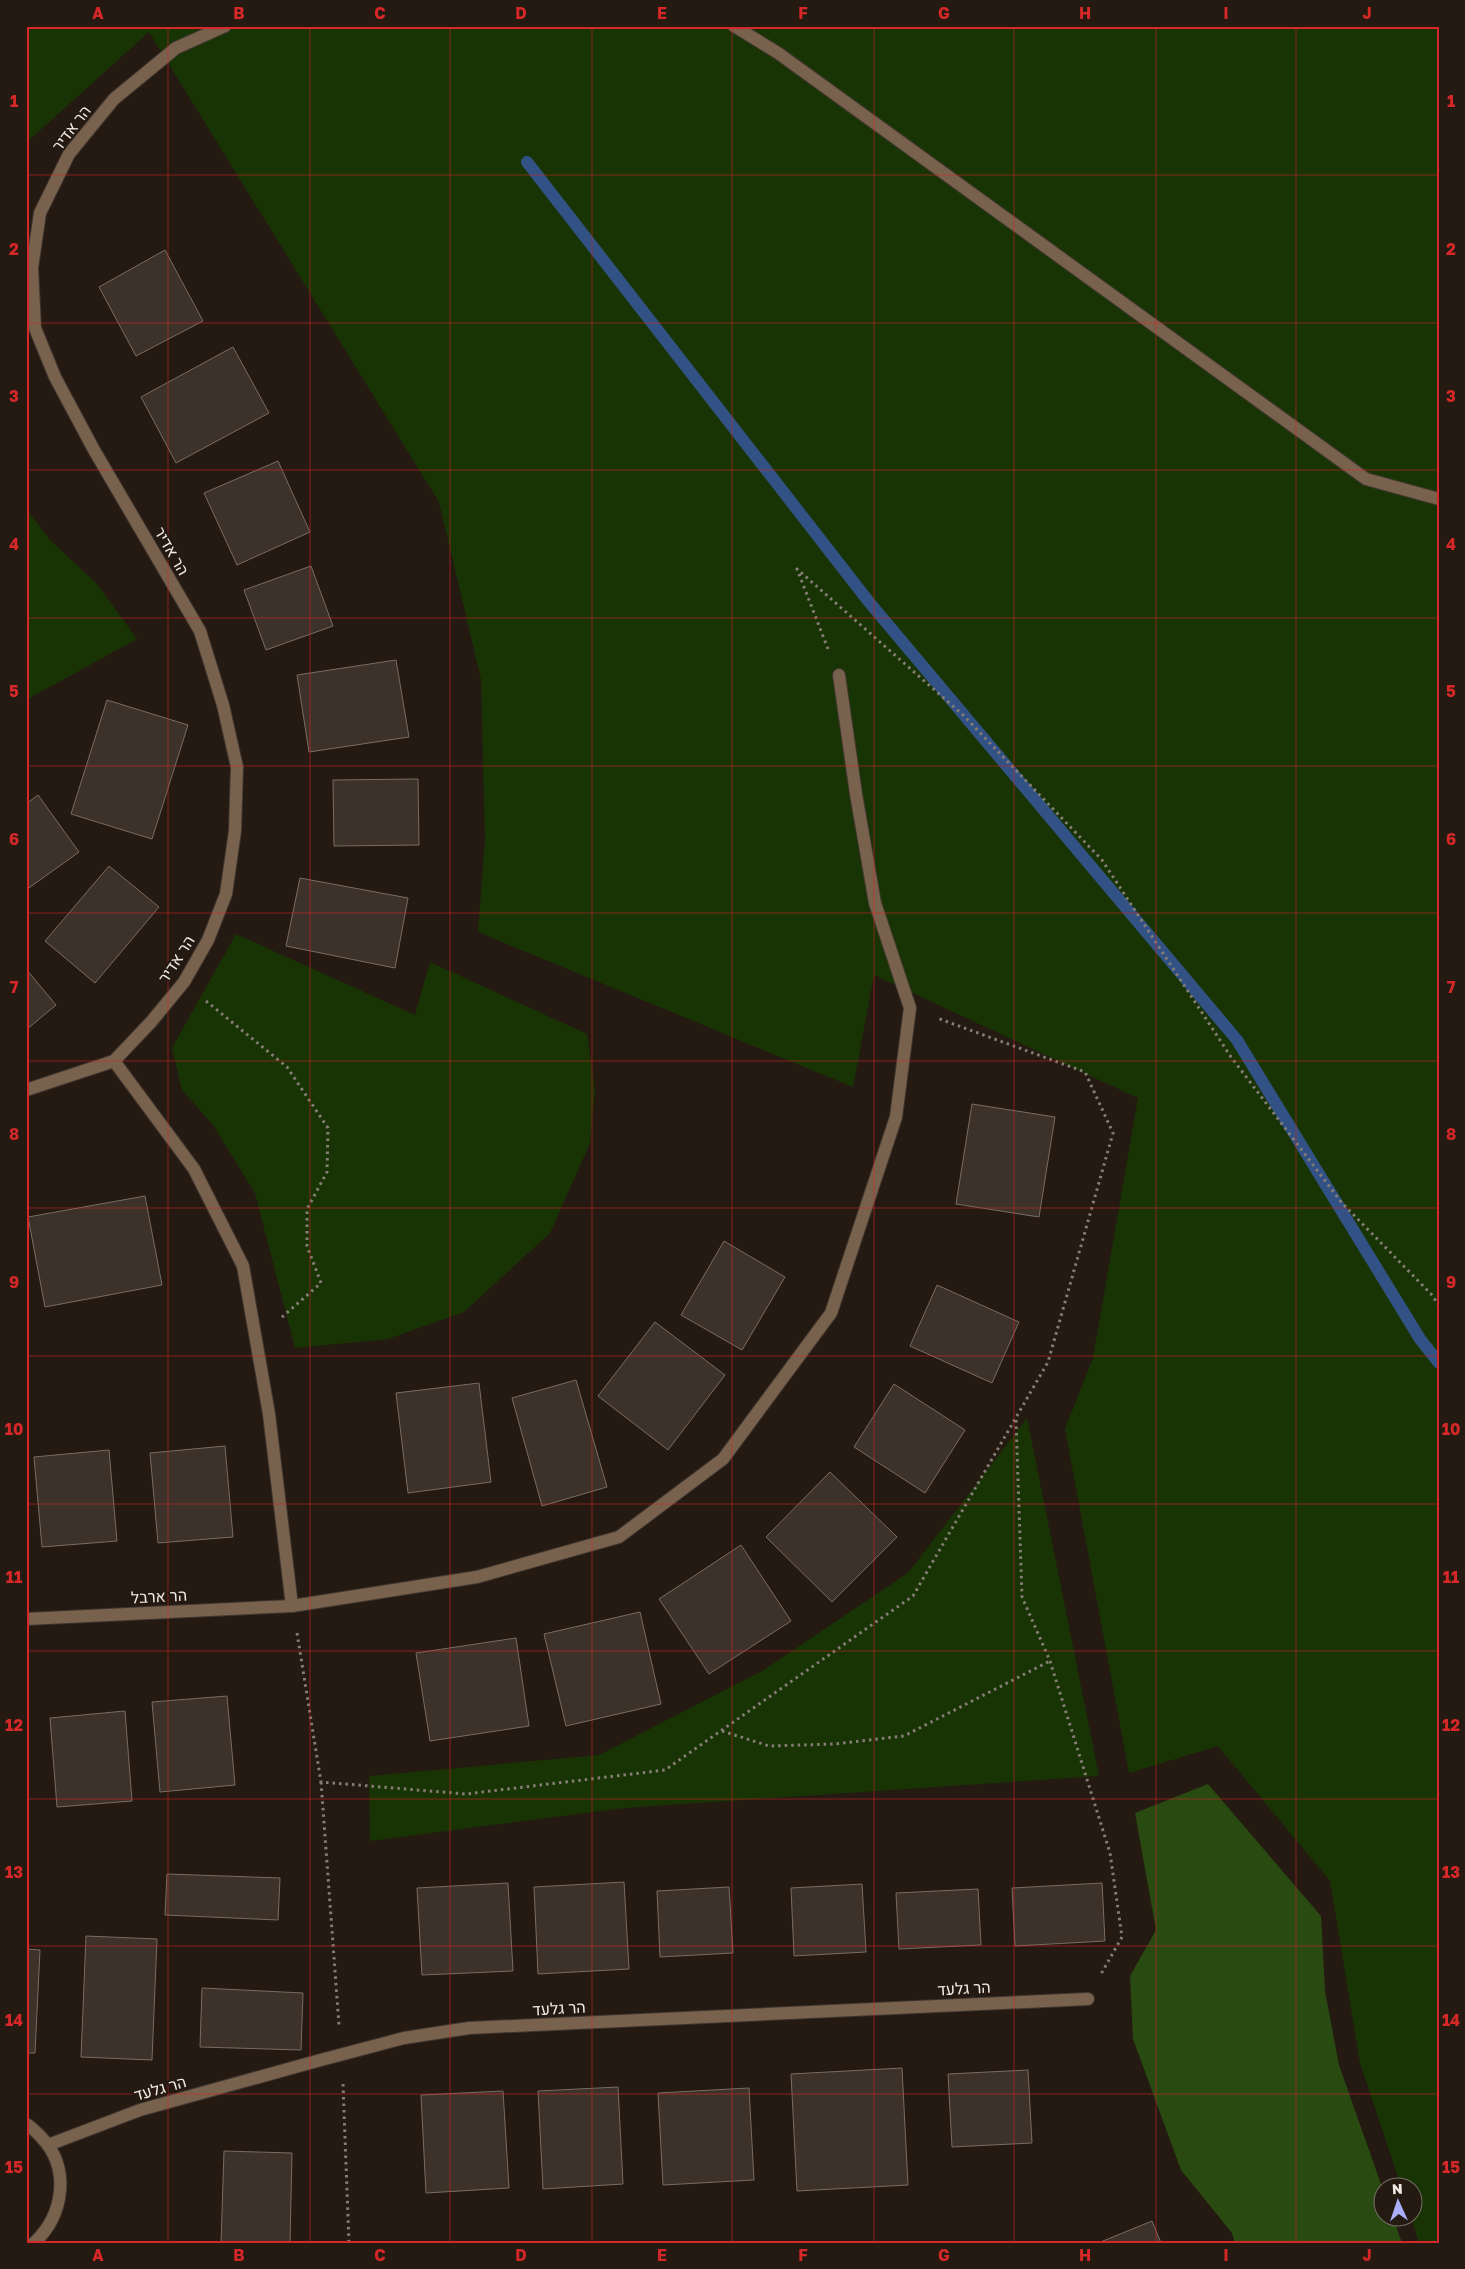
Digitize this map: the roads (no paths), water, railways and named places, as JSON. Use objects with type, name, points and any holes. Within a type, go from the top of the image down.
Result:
[{"type":"street","name":"הר אדיר","points":[[26,1090],[114,1061],[151,1022],[184,982],[208,940],[226,894],[235,831],[237,766],[223,705],[200,631],[94,450],[56,377],[35,328],[32,268],[40,213],[69,154],[114,99],[176,48],[225,26]]},
{"type":"street","points":[[734,26],[778,53],[1366,479],[1439,499]]},
{"type":"street","name":"הר ארבל","points":[[26,1619],[292,1606],[477,1577],[619,1537],[723,1459],[831,1313],[896,1117],[910,1008],[875,903],[856,794],[839,675]]},
{"type":"street","points":[[114,1061],[194,1169],[243,1266],[269,1414],[292,1606]]},
{"type":"street","name":"הר גלעד","points":[[48,2145],[140,2110],[404,2038],[469,2028],[1088,1999]]},
{"type":"street","points":[[26,2124],[48,2145],[59,2168],[62,2185],[58,2209],[46,2231],[34,2243]]},
{"type":"waterway","points":[[527,162],[869,602],[1237,1040],[1420,1339],[1439,1363]]}]
